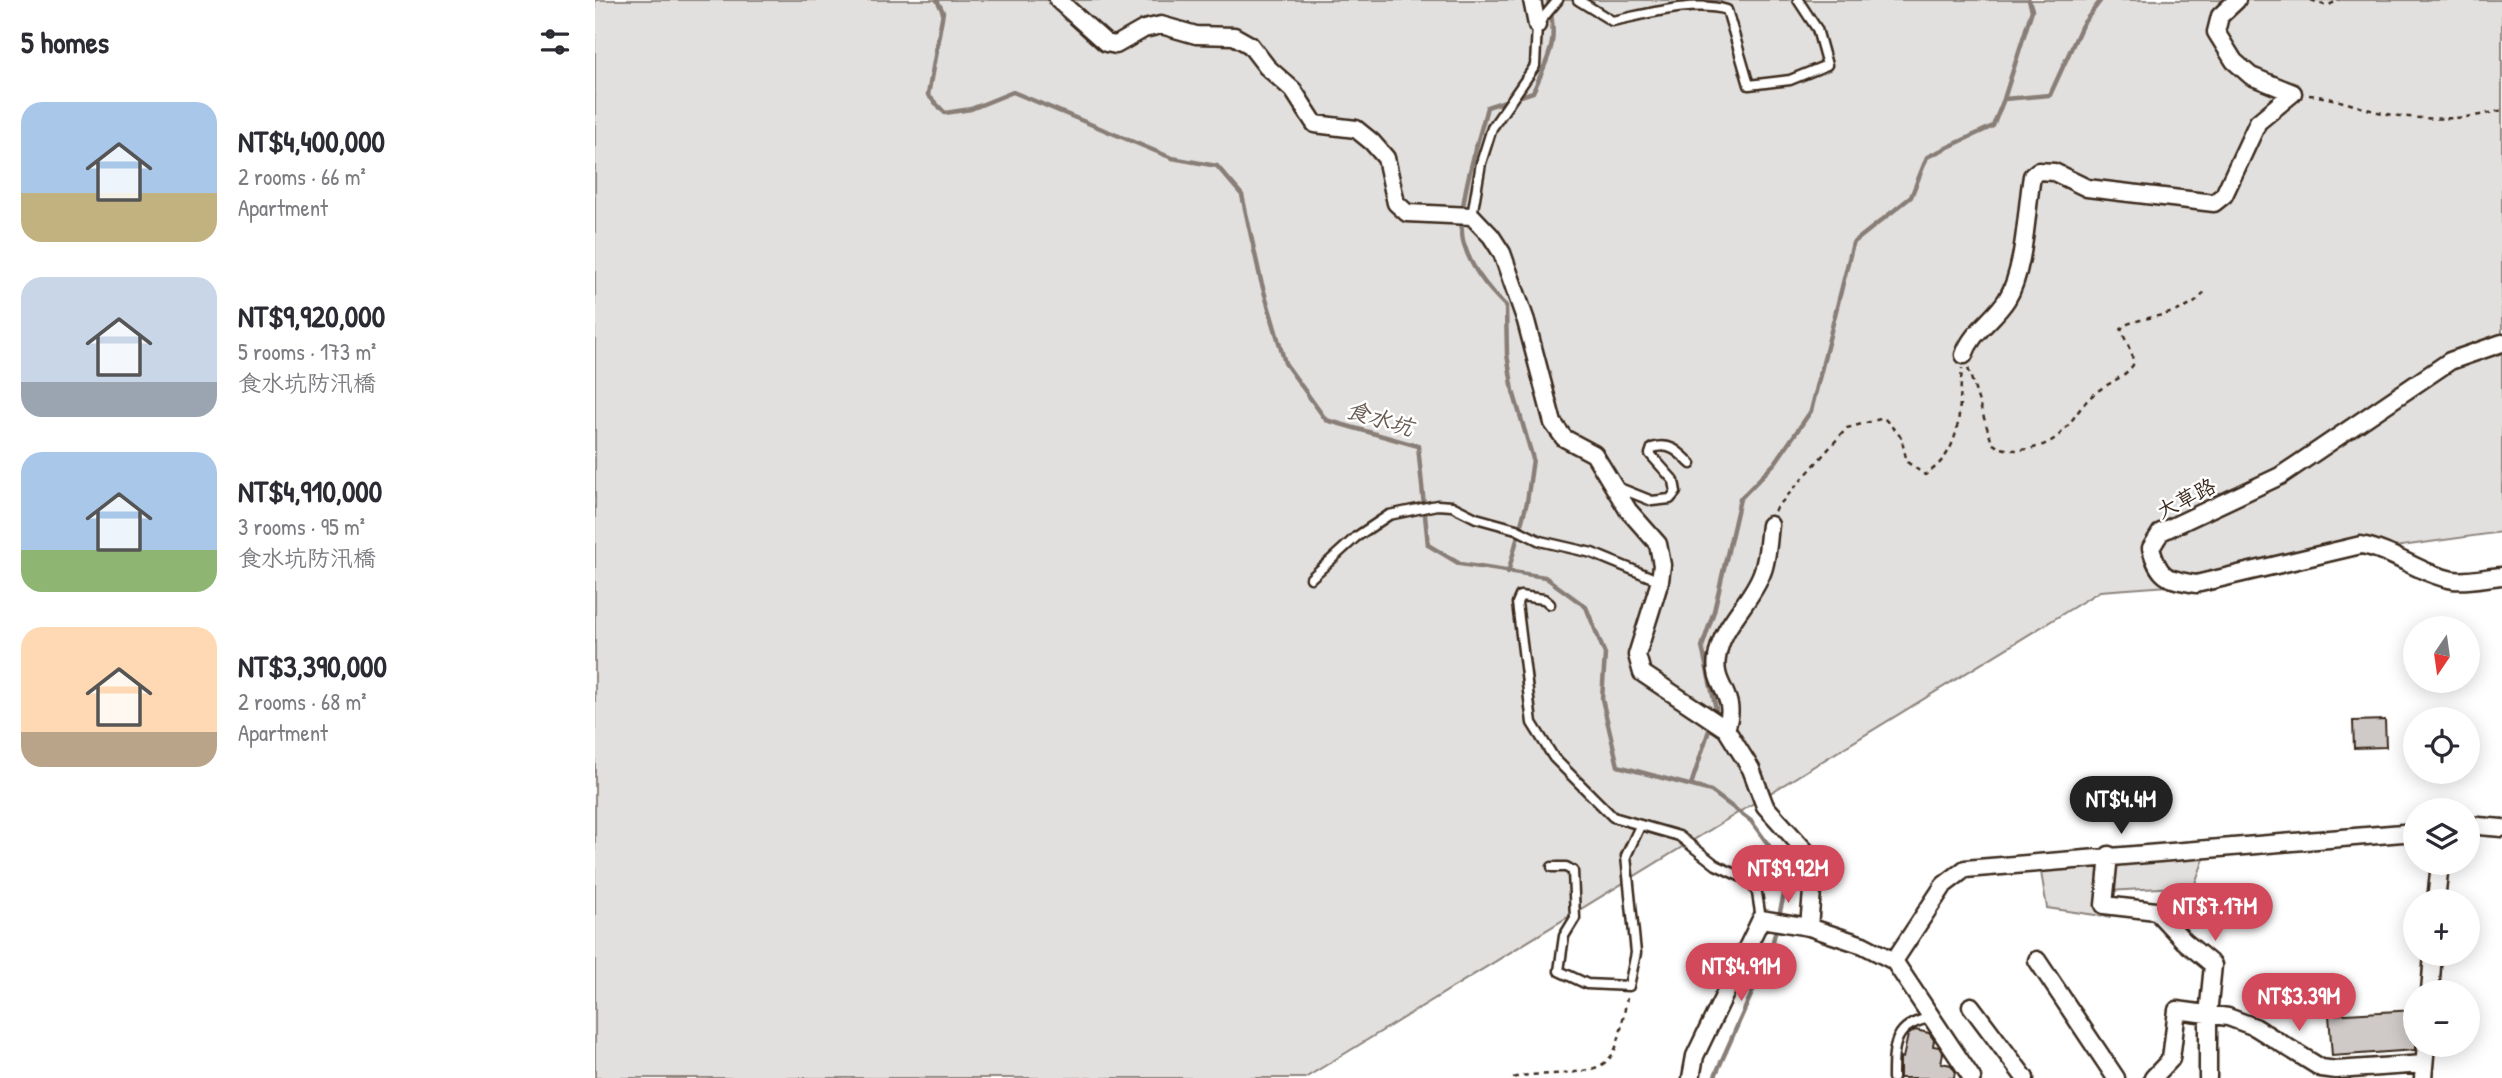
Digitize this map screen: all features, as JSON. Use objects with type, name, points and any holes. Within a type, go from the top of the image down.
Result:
[{"type":"street","points":[[1058,0],[1106,43],[1116,45],[1145,29],[1161,25],[1196,35],[1234,36],[1249,45],[1267,67],[1293,90],[1315,124],[1356,130],[1373,142],[1386,158],[1396,203],[1407,213],[1472,216],[1491,236],[1502,253],[1526,321],[1553,423],[1564,438],[1594,454],[1628,510],[1658,544],[1663,565],[1637,655],[1642,673],[1719,724],[1751,769],[1765,806],[1809,855],[1813,879],[1809,927]]},
{"type":"street","points":[[1532,0],[1539,21]]},
{"type":"street","points":[[1964,355],[1969,341],[2006,301],[2015,283],[2032,176],[2038,171],[2053,172],[2087,188],[2214,203],[2224,195],[2258,122],[2293,93],[2281,85],[2251,76],[2234,61],[2216,32],[2220,16],[2237,0]]},
{"type":"street","name":"大草路","points":[[2502,344],[2450,361],[2280,476],[2161,532],[2151,548],[2157,569],[2171,580],[2196,584],[2361,545],[2380,549],[2426,572],[2455,580],[2502,576]]},
{"type":"street","points":[[1719,724],[1731,715],[1730,703],[1716,673],[1717,656],[1730,623],[1762,574],[1770,525]]},
{"type":"street","points":[[2480,826],[2502,828]]},
{"type":"street","points":[[1894,961],[1944,885],[1965,869],[2109,855],[2403,833]]},
{"type":"street","points":[[2109,855],[2104,905],[2156,911],[2183,941],[2213,965],[2208,1015],[2207,1078]]},
{"type":"street","points":[[1691,1078],[1695,1056],[1761,919],[1809,927],[1863,945],[1894,961],[1972,1078]]},
{"type":"street","points":[[2037,960],[2116,1078]]},
{"type":"street","points":[[1971,1006],[2025,1078]]},
{"type":"street","points":[[2153,1078],[2171,1059],[2176,1010],[2228,1017],[2255,1027],[2321,1068],[2424,1071]]},
{"type":"lane","points":[[1472,216],[1481,163],[1492,128],[1535,65],[1539,21],[1558,0]]},
{"type":"lane","points":[[1578,0],[1612,21],[1711,4],[1727,10],[1749,85],[1790,80],[1827,65],[1817,29],[1798,0]]},
{"type":"lane","points":[[1611,484],[1642,499],[1670,499],[1676,492],[1674,481],[1650,454],[1652,447],[1663,444],[1675,449],[1691,464]]},
{"type":"lane","points":[[1311,578],[1356,537],[1389,515],[1410,508],[1437,505],[1452,506],[1476,518],[1516,529],[1540,541],[1592,553],[1660,581]]},
{"type":"lane","points":[[1550,604],[1544,599],[1520,596],[1517,603],[1532,723],[1554,758],[1584,785],[1593,800],[1613,817],[1679,836],[1716,865],[1750,881],[1757,892],[1761,919]]},
{"type":"lane","points":[[1552,867],[1566,867],[1573,871],[1575,918],[1564,936],[1559,971],[1587,984],[1629,986],[1636,953],[1626,856],[1640,826]]},
{"type":"lane","points":[[1893,1078],[1893,1058],[1902,1028],[1911,1021],[1931,1018]]},
{"type":"path","points":[[2311,0],[2327,6],[2339,0]]},
{"type":"path","points":[[2293,93],[2316,95],[2382,113],[2438,118],[2474,118],[2502,110]]},
{"type":"path","points":[[1964,355],[1992,443],[1999,448],[2019,449],[2038,445],[2054,439],[2095,393],[2129,371],[2133,365],[2132,354],[2121,330],[2123,326],[2187,307],[2203,296],[2206,288]]},
{"type":"path","points":[[1770,525],[1774,510],[1847,428],[1884,418],[1901,437],[1907,462],[1925,475],[1940,467],[1959,430],[1964,355]]},
{"type":"path","points":[[1513,1078],[1589,1072],[1607,1062],[1617,1048],[1629,986]]},
{"type":"shaded area","points":[[595,0],[2502,0],[2502,532],[2380,549],[2196,584],[2100,591],[1305,1078],[595,1078]]},
{"type":"shaded area","points":[[2208,848],[2194,886],[2109,891],[2110,917],[2047,908],[2040,866]]},
{"type":"building","points":[[2385,720],[2386,747],[2354,748],[2353,721]]},
{"type":"building","points":[[2403,1011],[2403,1051],[2332,1056],[2329,1015]]},
{"type":"building","points":[[1915,1030],[1929,1033],[1934,1040],[1933,1046],[1939,1047],[1943,1054],[1941,1063],[1951,1065],[1955,1071],[1954,1078],[1900,1078],[1900,1057],[1903,1058],[1908,1035]]},
{"type":"waterway","name":"食水坑","points":[[937,0],[943,12],[928,95],[945,113],[971,109],[1013,92],[1172,158],[1217,166],[1242,195],[1261,281],[1285,363],[1326,420],[1418,446],[1428,545],[1460,564],[1545,577],[1586,607],[1605,654],[1602,699],[1618,766],[1711,791],[1751,821],[1789,873],[1771,950],[1714,1078]]},
{"type":"waterway","points":[[1508,573],[1527,502],[1533,459],[1513,391],[1507,354],[1506,306],[1487,285],[1471,261],[1464,244],[1462,214],[1487,107],[1533,92],[1544,68],[1553,38],[1548,0]]},
{"type":"waterway","points":[[2004,99],[2032,10],[2029,0]]},
{"type":"waterway","points":[[1714,715],[1716,709],[1702,647],[1714,611],[1740,499],[1775,463],[1811,411],[1853,243],[1911,197],[1927,157],[1993,126],[2004,99],[2050,95],[2082,25],[2101,0]]},
{"type":"waterway","points":[[1691,785],[1711,724]]}]
